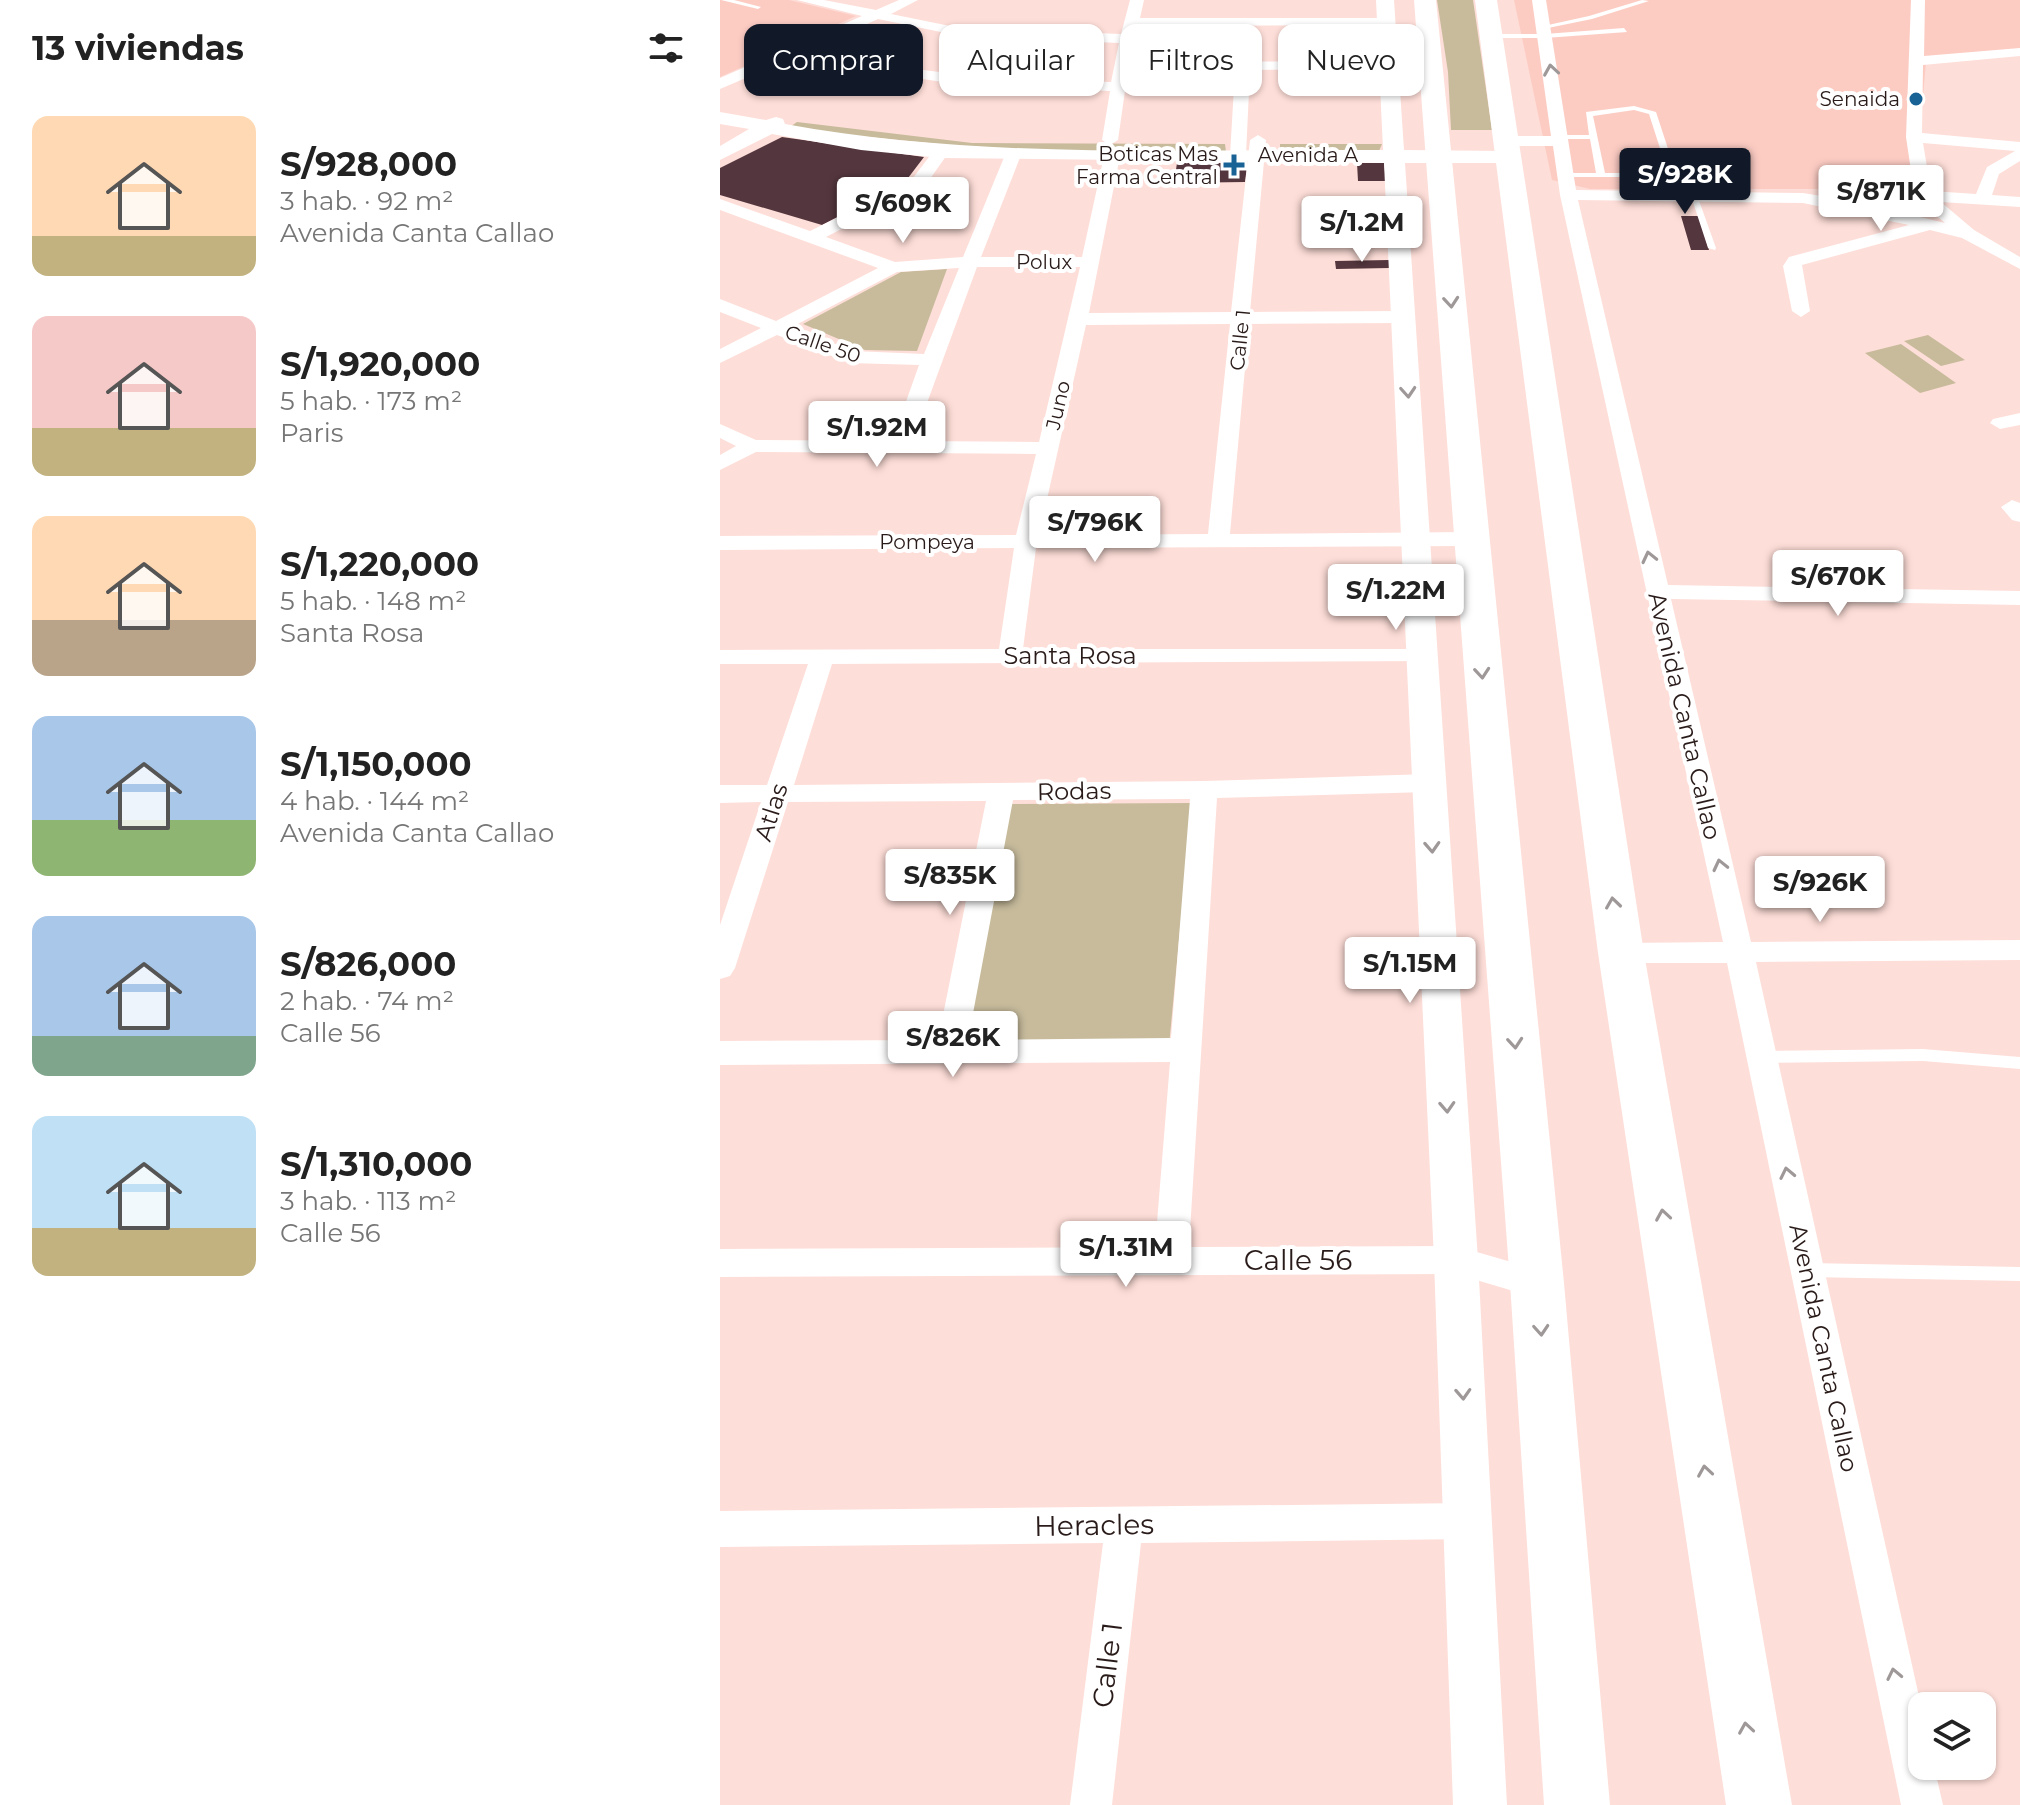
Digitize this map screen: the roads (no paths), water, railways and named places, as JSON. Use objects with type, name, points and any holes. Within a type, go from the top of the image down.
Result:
[{"type":"main road","points":[[1425,0],[1416,148],[1469,539],[1537,1283],[1577,1805]]},
{"type":"main road","points":[[1488,18],[1621,953],[1759,1805]]},
{"type":"street","points":[[804,0],[960,32],[1120,39]]},
{"type":"street","points":[[858,24],[911,0]]},
{"type":"street","name":"Juno","points":[[1132,22],[1137,0]]},
{"type":"street","points":[[1132,22],[1386,22],[1385,0]]},
{"type":"street","name":"Avenida Canta Callao","points":[[1539,0],[1567,185],[1739,950],[1922,1805]]},
{"type":"street","points":[[1918,0],[1914,137],[1923,196],[1968,234],[2020,264]]},
{"type":"street","points":[[1916,61],[2020,52]]},
{"type":"street","name":"Juno","points":[[1010,655],[1026,541],[1090,262],[1111,148],[1120,73]]},
{"type":"street","points":[[720,84],[744,74]]},
{"type":"street","points":[[923,76],[1019,85],[1118,87]]},
{"type":"street","name":"Calle 1","points":[[1218,540],[1242,319],[1248,147],[1245,96]]},
{"type":"street","points":[[1400,96],[1416,148],[1403,317],[1456,1260],[1480,1805]]},
{"type":"street","name":"Avenida A","points":[[720,99],[763,119],[861,144],[941,152],[1013,155],[1111,148],[1506,149],[1561,145]]},
{"type":"street","name":"Avenida A","points":[[726,124],[788,116],[806,121],[921,135],[1111,148]]},
{"type":"street","points":[[720,154],[763,119]]},
{"type":"street","points":[[1914,137],[2020,147]]},
{"type":"street","points":[[809,238],[907,190],[919,182],[941,152]]},
{"type":"street","points":[[901,446],[931,360],[1013,155]]},
{"type":"street","points":[[1983,200],[1988,174],[1998,165],[2020,155]]},
{"type":"street","points":[[1988,174],[2020,175]]},
{"type":"street","points":[[1567,185],[1693,195],[1803,198],[1923,196],[2020,202]]},
{"type":"street","points":[[1803,198],[1968,234]]},
{"type":"street","name":"Polux","points":[[720,204],[893,267],[971,262],[1090,262]]},
{"type":"street","points":[[1801,311],[1792,266],[1795,261],[1932,224]]},
{"type":"street","points":[[720,357],[893,267]]},
{"type":"street","name":"Calle 50","points":[[720,305],[863,360],[931,360]]},
{"type":"street","points":[[1078,319],[1403,317]]},
{"type":"street","points":[[720,430],[752,446],[1048,448]]},
{"type":"street","points":[[720,464],[752,446]]},
{"type":"street","points":[[2020,506],[2012,507],[2020,515]]},
{"type":"street","name":"Pompeya","points":[[720,543],[1469,539]]},
{"type":"street","points":[[1657,592],[2020,598]]},
{"type":"street","name":"Atlas","points":[[720,968],[823,656]]},
{"type":"street","name":"Santa Rosa","points":[[720,657],[1421,656]]},
{"type":"street","name":"Rodas","points":[[720,794],[1204,790],[1428,783]]},
{"type":"street","points":[[1171,1260],[1204,790]]},
{"type":"street","points":[[951,1052],[1001,792]]},
{"type":"street","points":[[1621,953],[2020,950]]},
{"type":"street","points":[[720,1053],[1186,1050]]},
{"type":"street","name":"Calle 56","points":[[720,1263],[1456,1260],[1537,1283]]},
{"type":"street","name":"Heracles","points":[[720,1529],[1469,1521]]},
{"type":"street","name":"Calle 1","points":[[1091,1805],[1124,1524]]},
{"type":"lane","points":[[724,0],[758,7]]},
{"type":"lane","points":[[1544,32],[1646,1]]},
{"type":"lane","points":[[1488,18],[1544,32],[1624,30]]},
{"type":"lane","points":[[1567,185],[1601,175],[1658,175],[1668,172],[1670,167],[1652,112],[1645,109],[1610,110],[1589,114],[1601,175]]},
{"type":"lane","points":[[1561,145],[1592,137]]},
{"type":"lane","points":[[1693,195],[1712,248]]},
{"type":"lane","points":[[1762,1057],[1923,1055],[2020,1063]]},
{"type":"lane","points":[[1808,1270],[2020,1274]]},
{"type":"place","name":"Senaida","points":[[1916,99]]},
{"type":"place","name":"Boticas Mas Farma Central","points":[[1234,165]]}]
